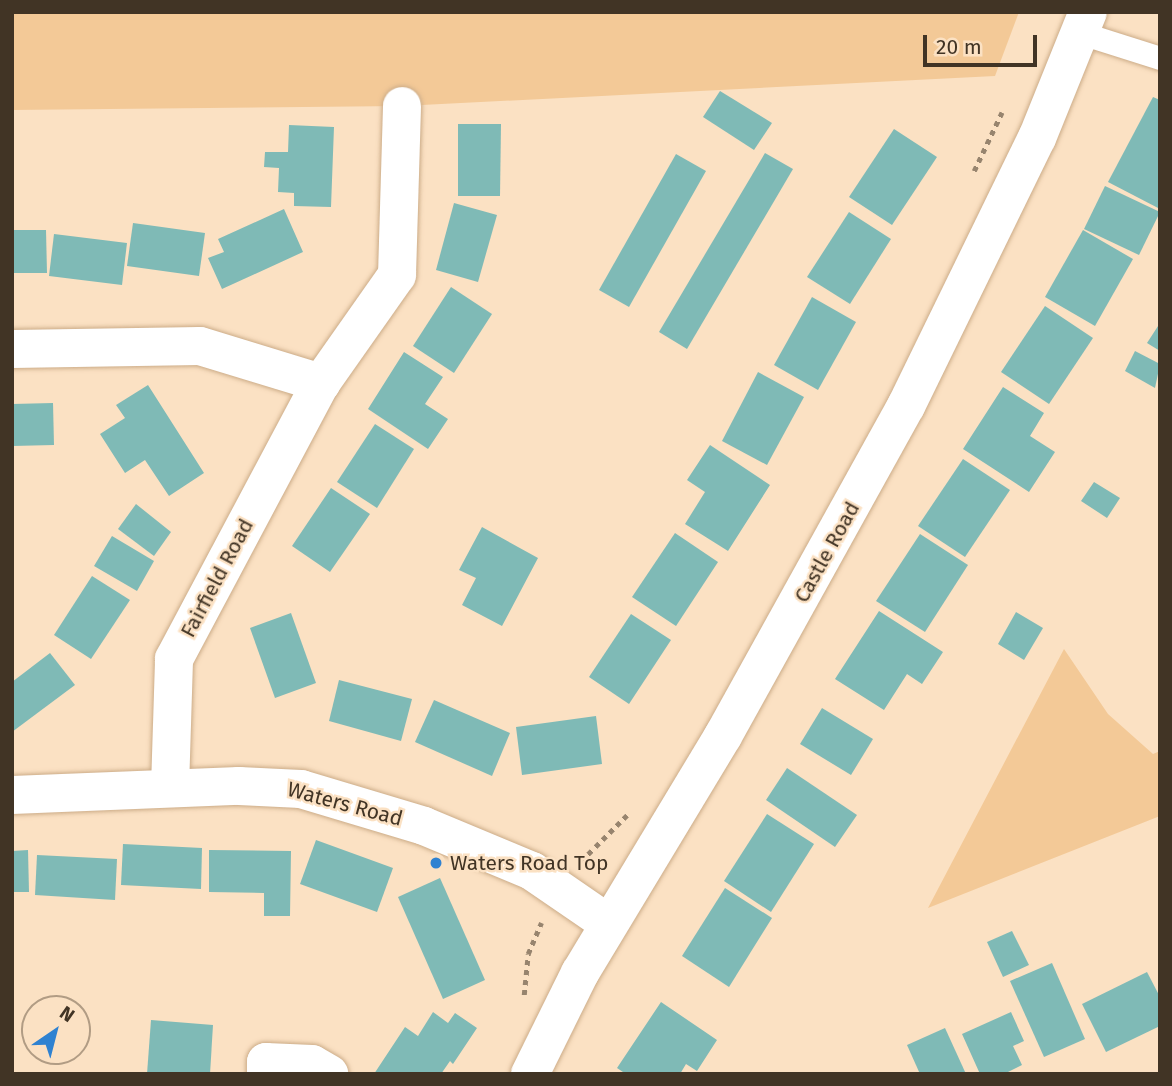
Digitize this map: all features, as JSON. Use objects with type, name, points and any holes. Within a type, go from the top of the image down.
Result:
[{"type":"street","name":"Castle Road","points":[[530,1074],[609,924],[730,725],[881,453],[1003,209],[1084,22]]},
{"type":"street","name":"Fairfield Road","points":[[170,788],[174,659],[321,383],[397,275],[402,106]]},
{"type":"street","points":[[12,349],[200,346],[321,383]]},
{"type":"street","name":"Waters Road","points":[[12,794],[170,788],[301,789],[424,826],[557,885],[609,924]]},
{"type":"street","points":[[266,1074],[266,1062],[312,1064],[329,1074]]},
{"type":"lane","points":[[1084,22],[1160,58]]},
{"type":"path","points":[[971,178],[1007,104]]},
{"type":"path","points":[[521,1004],[528,954],[557,885],[638,804]]},
{"type":"shaded area","points":[[12,12],[1019,12],[995,76],[402,106],[12,110]]},
{"type":"shaded area","points":[[1064,649],[1108,714],[1153,754],[1160,751],[1160,816],[928,908]]},
{"type":"building","points":[[720,91],[772,123],[754,150],[703,117]]},
{"type":"building","points":[[1153,97],[1160,100],[1160,209],[1108,182]]},
{"type":"building","points":[[458,124],[501,124],[500,196],[458,196]]},
{"type":"building","points":[[289,125],[334,127],[331,207],[294,206],[294,193],[278,192],[279,168],[264,167],[265,152],[288,152]]},
{"type":"building","points":[[894,129],[937,157],[892,225],[849,197]]},
{"type":"building","points":[[765,153],[793,169],[687,349],[659,332]]},
{"type":"building","points":[[676,154],[706,171],[629,307],[599,290]]},
{"type":"building","points":[[1105,186],[1160,212],[1139,255],[1084,229]]},
{"type":"building","points":[[454,203],[497,215],[478,282],[436,270]]},
{"type":"building","points":[[284,209],[303,252],[222,289],[208,258],[224,252],[218,239]]},
{"type":"building","points":[[849,212],[891,239],[850,304],[807,277]]},
{"type":"building","points":[[133,223],[205,233],[199,276],[127,266]]},
{"type":"building","points":[[12,230],[46,230],[47,273],[12,273]]},
{"type":"building","points":[[1083,230],[1133,259],[1095,326],[1045,297]]},
{"type":"building","points":[[54,234],[127,243],[122,285],[49,276]]},
{"type":"building","points":[[451,287],[492,314],[454,373],[413,346]]},
{"type":"building","points":[[812,297],[856,322],[818,390],[774,365]]},
{"type":"building","points":[[1045,306],[1093,338],[1049,404],[1001,372]]},
{"type":"building","points":[[1160,323],[1160,351],[1147,343]]},
{"type":"building","points":[[1135,351],[1160,364],[1155,388],[1125,371]]},
{"type":"building","points":[[404,352],[443,377],[425,404],[448,419],[428,449],[368,409]]},
{"type":"building","points":[[758,372],[804,397],[767,465],[722,441]]},
{"type":"building","points":[[148,385],[204,473],[169,496],[145,460],[125,473],[100,434],[125,418],[116,405]]},
{"type":"building","points":[[1003,387],[1044,413],[1030,436],[1055,452],[1029,492],[963,449]]},
{"type":"building","points":[[53,403],[54,445],[12,446],[12,404]]},
{"type":"building","points":[[375,424],[414,449],[377,508],[337,482]]},
{"type":"building","points":[[710,445],[770,485],[728,551],[685,524],[705,492],[687,480]]},
{"type":"building","points":[[963,459],[1010,490],[965,557],[918,526]]},
{"type":"building","points":[[1094,482],[1120,498],[1107,518],[1081,501]]},
{"type":"building","points":[[331,488],[370,514],[330,572],[292,546]]},
{"type":"building","points":[[136,504],[171,532],[154,556],[118,529]]},
{"type":"building","points":[[482,527],[538,558],[502,626],[462,605],[476,578],[459,570]]},
{"type":"building","points":[[675,533],[718,562],[676,626],[632,597]]},
{"type":"building","points":[[920,534],[968,565],[925,632],[876,601]]},
{"type":"building","points":[[112,536],[154,561],[137,591],[94,566]]},
{"type":"building","points":[[92,576],[130,600],[91,659],[54,635]]},
{"type":"building","points":[[879,611],[943,652],[922,684],[907,674],[884,710],[835,679]]},
{"type":"building","points":[[1016,612],[1043,628],[1024,660],[998,644]]},
{"type":"building","points":[[291,613],[316,683],[275,698],[250,628]]},
{"type":"building","points":[[631,614],[671,640],[629,704],[589,677]]},
{"type":"building","points":[[50,653],[75,685],[12,732],[12,682]]},
{"type":"building","points":[[339,680],[412,699],[401,741],[329,721]]},
{"type":"building","points":[[434,700],[510,733],[492,776],[415,742]]},
{"type":"building","points":[[822,708],[873,739],[851,775],[800,744]]},
{"type":"building","points":[[596,716],[602,764],[522,775],[516,727]]},
{"type":"building","points":[[787,768],[857,815],[835,847],[766,800]]},
{"type":"building","points":[[767,814],[814,844],[771,912],[724,881]]},
{"type":"building","points":[[316,840],[393,868],[377,912],[300,884]]},
{"type":"building","points":[[123,844],[202,848],[201,889],[121,885]]},
{"type":"building","points":[[28,850],[29,892],[12,892],[12,851]]},
{"type":"building","points":[[209,850],[291,851],[290,916],[264,916],[264,893],[209,892]]},
{"type":"building","points":[[37,855],[117,859],[115,900],[35,895]]},
{"type":"building","points":[[440,878],[485,980],[443,999],[398,897]]},
{"type":"building","points":[[725,888],[772,918],[729,987],[682,956]]},
{"type":"building","points":[[1012,931],[1029,965],[1003,977],[987,942]]},
{"type":"building","points":[[1052,963],[1085,1039],[1044,1057],[1010,981]]},
{"type":"building","points":[[1147,972],[1160,997],[1160,1026],[1106,1052],[1082,1004]]},
{"type":"building","points":[[661,1002],[717,1040],[697,1071],[686,1064],[680,1074],[626,1074],[617,1068]]},
{"type":"building","points":[[433,1012],[448,1023],[455,1013],[477,1028],[453,1064],[450,1061],[441,1074],[374,1074],[405,1027],[418,1036]]},
{"type":"building","points":[[1011,1012],[1024,1041],[1013,1046],[1022,1065],[1004,1074],[980,1074],[962,1034]]},
{"type":"building","points":[[151,1020],[213,1025],[210,1074],[147,1074]]},
{"type":"building","points":[[945,1028],[966,1074],[920,1074],[907,1045]]},
{"type":"place","name":"Waters Road Top","points":[[436,863]]}]
